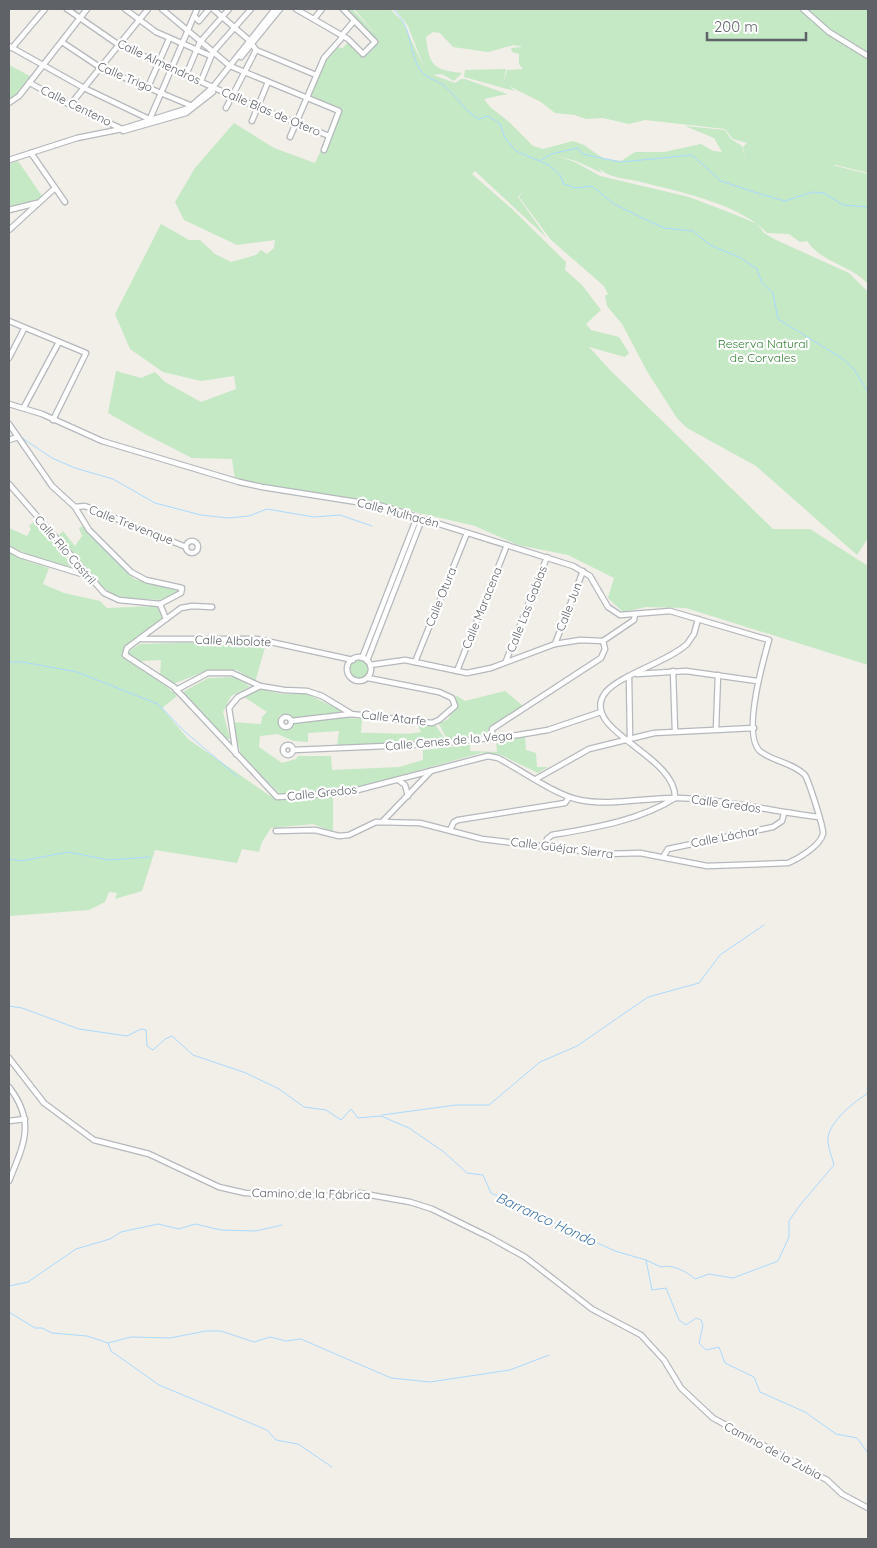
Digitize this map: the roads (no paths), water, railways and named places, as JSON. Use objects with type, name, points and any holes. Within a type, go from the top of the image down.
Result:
[{"type":"street","points":[[45,9],[11,47],[84,88],[149,120]]},
{"type":"street","name":"Calle Almendros","points":[[67,9],[119,45],[215,88]]},
{"type":"street","points":[[9,103],[19,96],[30,83],[87,9]]},
{"type":"street","points":[[125,9],[169,38],[212,54]]},
{"type":"street","points":[[70,105],[148,9]]},
{"type":"street","points":[[162,9],[212,54],[232,66],[339,111],[324,150]]},
{"type":"street","points":[[189,9],[195,13],[199,21],[209,9]]},
{"type":"street","points":[[214,9],[235,27],[256,50],[316,75]]},
{"type":"street","points":[[186,75],[200,42],[229,9]]},
{"type":"street","points":[[201,82],[212,54],[251,9]]},
{"type":"street","points":[[251,43],[275,9]]},
{"type":"street","points":[[9,160],[77,138],[128,130],[186,113],[215,88],[280,9]]},
{"type":"street","points":[[296,9],[342,35],[363,54],[375,42],[342,9]]},
{"type":"street","points":[[314,19],[322,9]]},
{"type":"street","points":[[803,9],[829,32],[868,56]]},
{"type":"street","points":[[149,120],[195,13]]},
{"type":"street","points":[[290,137],[324,58],[354,21]]},
{"type":"street","points":[[148,87],[169,38]]},
{"type":"street","name":"Calle Trigo","points":[[62,42],[101,68],[192,106]]},
{"type":"street","points":[[226,108],[256,50]]},
{"type":"street","points":[[252,121],[268,82]]},
{"type":"street","name":"Calle Centeno","points":[[30,83],[70,105],[122,129]]},
{"type":"street","points":[[112,132],[184,111],[215,88]]},
{"type":"street","name":"Calle Blas de Otero","points":[[215,88],[329,136]]},
{"type":"street","points":[[31,153],[65,202]]},
{"type":"street","points":[[9,230],[56,188]]},
{"type":"street","points":[[9,210],[39,203]]},
{"type":"street","points":[[9,321],[24,329],[86,353],[53,420]]},
{"type":"street","points":[[9,358],[24,329]]},
{"type":"street","points":[[24,407],[59,342]]},
{"type":"street","name":"Calle Mulhacén","points":[[9,404],[24,407],[102,441],[239,482],[373,505],[507,545],[583,571],[596,584],[608,607],[614,613],[627,616],[654,610],[670,611],[768,640],[757,681]]},
{"type":"street","points":[[9,424],[52,486],[75,507],[89,530],[131,572],[146,580],[182,588],[181,593],[160,604],[166,619]]},
{"type":"street","points":[[9,440],[18,437]]},
{"type":"street","name":"Calle Río Castril","points":[[9,484],[86,576],[112,597],[160,604]]},
{"type":"street","name":"Calle Trevenque","points":[[75,507],[85,506],[186,546]]},
{"type":"street","points":[[362,658],[419,518]]},
{"type":"street","name":"Calle Otura","points":[[416,662],[467,533]]},
{"type":"street","name":"Calle Maracena","points":[[457,671],[507,545]]},
{"type":"street","points":[[9,549],[20,555],[86,576]]},
{"type":"street","name":"Calle Las Gabias","points":[[506,661],[547,558]]},
{"type":"street","points":[[73,572],[78,568],[77,565]]},
{"type":"street","name":"Calle Jun","points":[[555,644],[583,571]]},
{"type":"street","name":"Calle Gredos","points":[[212,607],[186,606],[127,648],[125,655],[176,690],[270,792],[282,798],[346,793],[488,756],[498,758],[569,797],[603,801],[675,798],[819,818]]},
{"type":"street","points":[[380,617],[369,663],[371,672],[368,678],[360,681],[350,677],[347,670],[353,660],[362,658],[369,663],[395,660],[416,662],[467,673],[491,668],[555,644],[580,640],[602,641],[634,620],[635,614]]},
{"type":"street","points":[[546,845],[547,839],[552,835],[608,825],[666,804],[675,798],[673,785],[654,759],[606,724],[600,712],[603,696],[608,690],[681,650],[691,639],[698,619]]},
{"type":"street","name":"Calle Albolote","points":[[142,639],[257,639],[353,660]]},
{"type":"street","points":[[492,738],[492,729],[601,658],[605,648],[602,641]]},
{"type":"street","points":[[631,676],[673,671],[757,681],[754,740],[762,752],[799,769],[805,775],[819,818]]},
{"type":"street","points":[[673,671],[675,731]]},
{"type":"street","points":[[176,690],[208,673],[232,673],[260,686],[307,691],[322,696],[351,714]]},
{"type":"street","points":[[716,730],[718,675]]},
{"type":"street","points":[[628,739],[631,676]]},
{"type":"street","name":"Calle Atarfe","points":[[291,721],[351,714],[432,722],[439,720],[455,706],[452,698],[439,692],[368,678]]},
{"type":"street","points":[[236,755],[229,716],[230,705],[238,697],[260,686]]},
{"type":"street","name":"Calle Cenes de la Vega","points":[[293,750],[433,744],[492,738],[548,730],[600,712]]},
{"type":"street","points":[[536,779],[589,749],[628,739],[675,731],[754,728]]},
{"type":"street","points":[[226,745],[234,742]]},
{"type":"street","points":[[383,821],[432,770]]},
{"type":"street","points":[[544,783],[548,772]]},
{"type":"street","points":[[398,780],[405,785],[408,796]]},
{"type":"street","points":[[450,830],[454,822],[458,820],[564,803],[569,797]]},
{"type":"street","name":"Calle Láchar","points":[[663,857],[668,849],[773,828],[782,821],[784,813]]},
{"type":"street","name":"Calle Güéjar Sierra","points":[[276,831],[315,830],[339,836],[349,835],[383,821],[420,823],[482,839],[546,845],[606,854],[640,853],[707,866],[788,863],[797,859],[820,840],[823,830],[819,818]]},
{"type":"street","name":"Camino de la Fábrica","points":[[9,1058],[44,1103],[94,1140],[149,1154],[219,1187],[245,1193],[332,1196],[360,1193],[410,1202],[432,1209],[525,1257],[592,1309],[641,1335],[664,1360],[681,1388]]},
{"type":"street","points":[[9,1087],[22,1108],[25,1119],[24,1143],[9,1181]]},
{"type":"street","points":[[9,1120],[25,1119]]},
{"type":"street","name":"Camino de la Zubia","points":[[681,1388],[713,1418],[827,1480],[842,1494],[868,1508]]},
{"type":"waterway","points":[[393,9],[404,24],[415,60],[421,71],[443,85],[474,116],[479,119],[488,116],[500,124],[505,138],[516,151],[549,165],[560,175],[564,184],[576,188],[592,186],[614,204],[636,215],[664,228],[693,231],[710,245],[741,258],[757,269],[762,283],[773,293],[778,319],[843,359],[854,369],[868,392]]},
{"type":"waterway","points":[[541,160],[551,154],[578,148],[582,154],[621,162],[692,155],[721,181],[757,193],[785,201],[813,192],[824,193],[843,205],[868,207]]},
{"type":"waterway","points":[[22,438],[52,458],[75,468],[113,479],[155,503],[201,515],[228,518],[249,516],[267,509],[314,517],[340,515],[372,526]]},
{"type":"waterway","points":[[9,662],[23,662],[77,672],[158,704],[184,731],[238,777]]},
{"type":"waterway","points":[[9,859],[21,861],[68,852],[109,860],[150,857]]},
{"type":"waterway","points":[[382,1115],[456,1105],[489,1105],[540,1062],[577,1046],[648,997],[699,983],[720,955],[764,925]]},
{"type":"waterway","name":"Barranco Hondo","points":[[9,1006],[22,1008],[79,1029],[127,1036],[141,1029],[146,1030],[147,1046],[153,1050],[165,1039],[172,1036],[193,1055],[246,1073],[279,1089],[304,1107],[326,1110],[341,1120],[351,1109],[358,1118],[381,1116],[409,1128],[444,1152],[467,1173],[483,1175],[491,1193],[615,1251],[646,1260],[652,1290],[666,1288],[679,1320],[686,1325],[696,1318],[701,1320],[703,1325],[699,1343],[706,1350],[719,1347],[725,1363],[754,1377],[760,1392],[805,1412],[836,1434],[857,1438],[868,1453]]},
{"type":"waterway","points":[[646,1260],[661,1267],[670,1266],[679,1269],[695,1279],[709,1274],[733,1278],[778,1261],[789,1237],[789,1221],[834,1165],[828,1144],[830,1131],[838,1118],[856,1101],[868,1093]]},
{"type":"waterway","points":[[9,1286],[28,1282],[76,1249],[110,1239],[121,1232],[158,1224],[179,1229],[195,1224],[221,1230],[256,1231],[282,1225]]},
{"type":"waterway","points":[[9,1312],[35,1328],[42,1328],[52,1333],[87,1336],[108,1343],[131,1337],[170,1338],[206,1331],[221,1331],[254,1342],[270,1337],[286,1341],[301,1339],[391,1378],[430,1382],[510,1370],[549,1355]]},
{"type":"waterway","points":[[108,1343],[111,1351],[159,1385],[267,1430],[276,1440],[298,1444],[332,1467]]},
{"type":"park label","name":"Reserva Natural de Corvales","points":[[763,351]]}]
